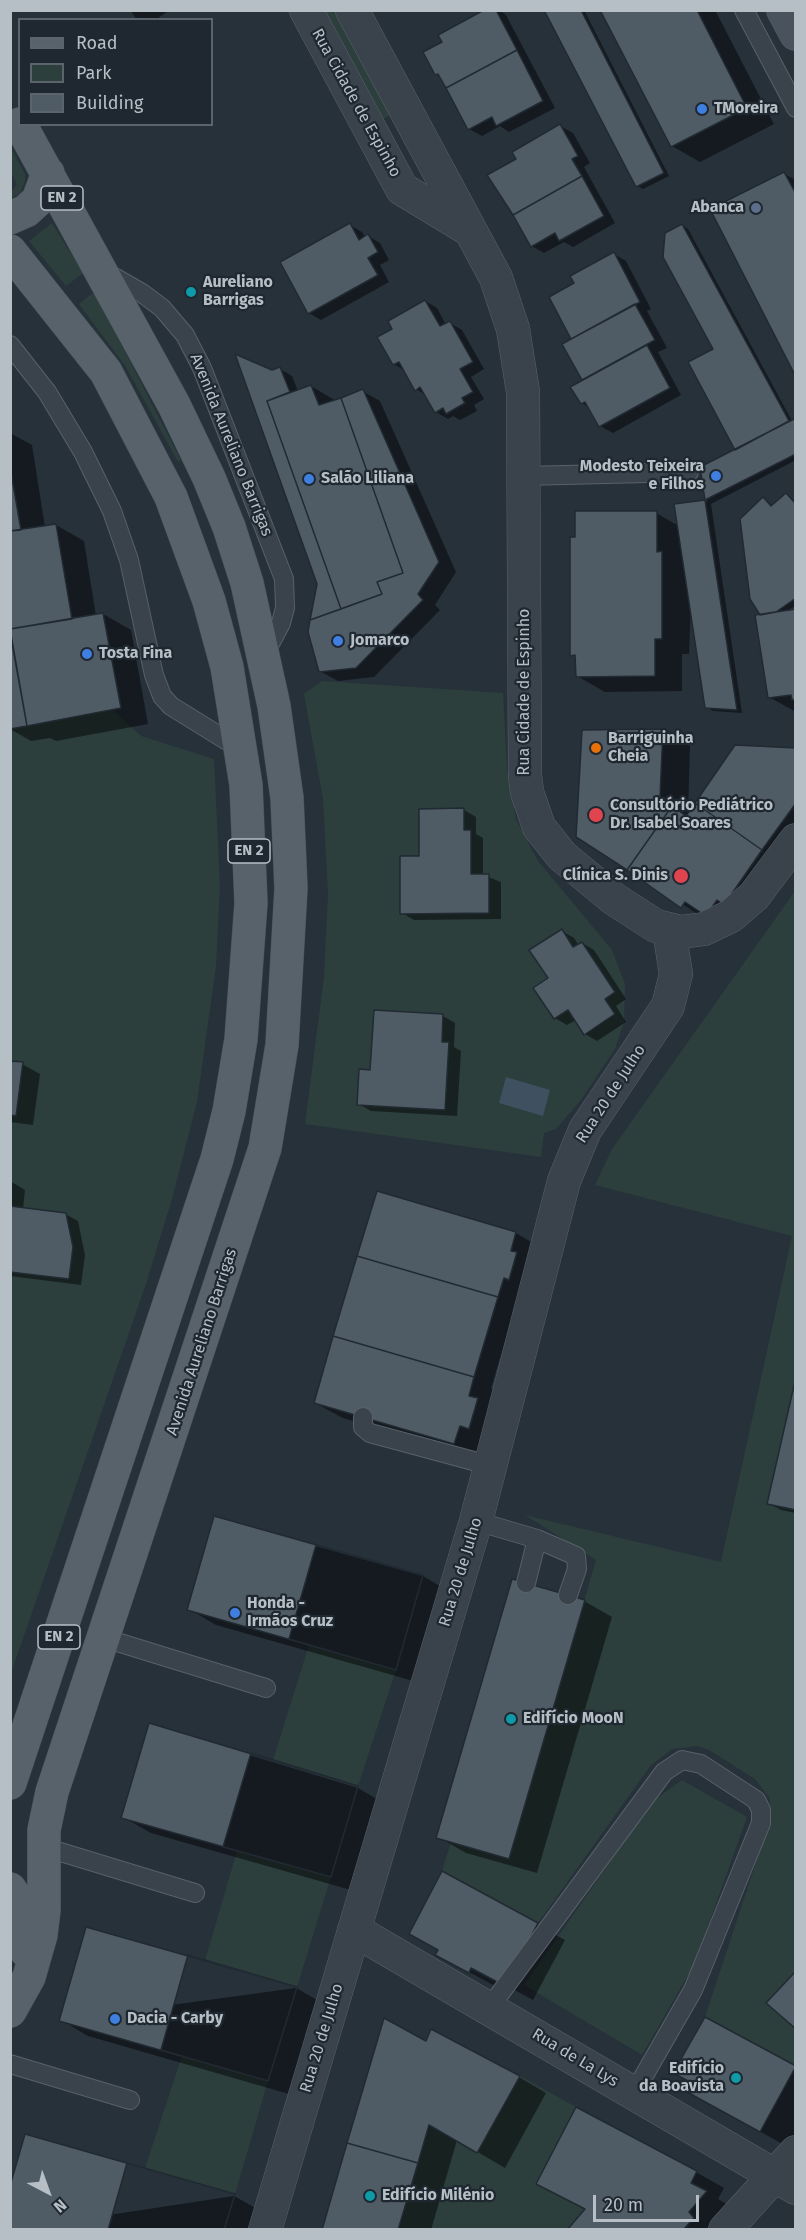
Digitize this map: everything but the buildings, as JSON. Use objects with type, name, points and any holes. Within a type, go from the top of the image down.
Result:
[{"type":"main road","points":[[783,10],[795,34]]},
{"type":"main road","name":"Avenida Aureliano Barrigas","points":[[10,107],[18,121]]},
{"type":"main road","name":"Avenida Aureliano Barrigas","points":[[10,2011],[29,1977],[43,1922],[46,1818],[52,1792],[265,1149],[276,1094],[287,986],[291,858],[284,778],[264,655],[247,583],[219,502],[186,429],[103,271],[21,126]]},
{"type":"main road","points":[[10,218],[26,211],[38,200],[48,173]]},
{"type":"main road","name":"EN 2","points":[[10,251],[106,372],[164,481],[214,617],[227,667],[242,750],[247,805],[250,928],[242,1039],[229,1111],[211,1182],[10,1783]]},
{"type":"main road","points":[[10,1889],[17,1896],[22,1911],[29,1977]]},
{"type":"street","name":"Rua Cidade de Espinho","points":[[306,10],[402,189],[470,230]]},
{"type":"street","name":"Rua Cidade de Espinho","points":[[352,10],[503,295],[518,348],[523,392],[527,792],[539,827],[562,856],[595,885],[645,921],[681,932],[704,928],[731,916],[754,896],[795,840]]},
{"type":"street","name":"Rua 20 de Julho","points":[[265,2229],[492,1466],[573,1154],[599,1108],[658,1024],[672,996],[676,974],[669,930]]},
{"type":"street","name":"Rua de La Lys","points":[[354,1930],[490,2007],[785,2182]]},
{"type":"street","points":[[725,2229],[785,2182],[795,2152]]},
{"type":"lane","points":[[744,10],[795,108]]},
{"type":"lane","name":"Avenida Aureliano Barrigas","points":[[103,271],[142,293],[162,308],[184,335],[202,368],[284,579],[286,595],[281,623],[264,655]]},
{"type":"lane","points":[[10,345],[47,392],[83,452],[112,511],[127,551],[154,675],[162,696],[171,706],[242,750]]},
{"type":"lane","points":[[523,476],[689,472]]},
{"type":"lane","points":[[363,1418],[363,1427],[370,1433],[492,1466]]},
{"type":"lane","points":[[476,1521],[537,1539],[576,1556],[577,1569],[568,1595]]},
{"type":"lane","points":[[526,1583],[537,1539]]},
{"type":"lane","points":[[104,1638],[266,1688]]},
{"type":"lane","points":[[490,2007],[664,1772],[682,1760],[701,1764],[752,1796],[759,1805],[761,1824],[693,1990],[634,2093]]},
{"type":"lane","points":[[44,1847],[195,1893]]},
{"type":"lane","points":[[10,2064],[130,2100]]},
{"type":"green space","points":[[323,11],[337,11],[392,114],[382,120]]},
{"type":"green space","points":[[11,148],[25,174],[25,181],[20,193],[11,199],[11,192],[17,184],[11,173]]},
{"type":"green space","points":[[52,223],[83,273],[66,286],[29,241]]},
{"type":"green space","points":[[94,292],[181,460],[178,462],[126,367],[79,304]]},
{"type":"green space","points":[[322,681],[503,693],[507,769],[516,819],[538,861],[612,950],[625,984],[624,1023],[615,1049],[581,1100],[556,1129],[544,1133],[541,1157],[305,1124],[324,977],[328,894],[323,799],[304,694]]},
{"type":"green space","points":[[113,710],[141,736],[214,759],[220,886],[216,966],[197,1102],[172,1199],[147,1281],[11,1673],[11,729]]},
{"type":"green space","points":[[795,891],[796,1971],[766,2003],[795,2029],[795,2066],[705,2017],[769,1823],[771,1810],[769,1797],[755,1779],[709,1750],[698,1746],[672,1749],[651,1765],[538,1923],[442,1871],[451,1842],[509,1858],[596,1560],[525,1515],[721,1562],[792,1236],[595,1185],[612,1149]]},
{"type":"green space","points":[[309,1645],[396,1670],[358,1786],[273,1760]]},
{"type":"green space","points":[[682,1780],[747,1817],[694,1965],[642,2055],[524,1985],[653,1801]]},
{"type":"green space","points":[[237,1851],[331,1877],[297,1987],[205,1961]]},
{"type":"green space","points":[[182,2056],[268,2081],[235,2194],[145,2168]]},
{"type":"green space","points":[[520,2076],[576,2107],[536,2184],[585,2209],[567,2229],[398,2230],[429,2125],[477,2153]]},
{"type":"water","points":[[506,1077],[550,1090],[543,1116],[499,1103]]},
{"type":"place","name":"TMoreira","points":[[702,109]]},
{"type":"place","name":"Abanca","points":[[756,208]]},
{"type":"place","name":"Aureliano Barrigas","points":[[191,292]]},
{"type":"place","name":"Modesto Teixeira e Filhos","points":[[716,476]]},
{"type":"place","name":"Salão Liliana","points":[[309,479]]},
{"type":"place","name":"Jomarco","points":[[338,641]]},
{"type":"place","name":"Tosta Fina","points":[[87,654]]},
{"type":"place","name":"Barriguinha Cheia","points":[[596,748]]},
{"type":"place","name":"Consultório Pediátrico Dr. Isabel Soares","points":[[596,815]]},
{"type":"place","name":"Clínica S. Dinis","points":[[681,876]]},
{"type":"place","name":"Honda - Irmãos Cruz","points":[[235,1613]]},
{"type":"place","name":"Edifício MooN","points":[[511,1719]]},
{"type":"place","name":"Dacia - Carby","points":[[115,2019]]},
{"type":"place","name":"Edifício da Boavista","points":[[736,2078]]},
{"type":"place","name":"Edifício Milénio","points":[[370,2196]]}]
